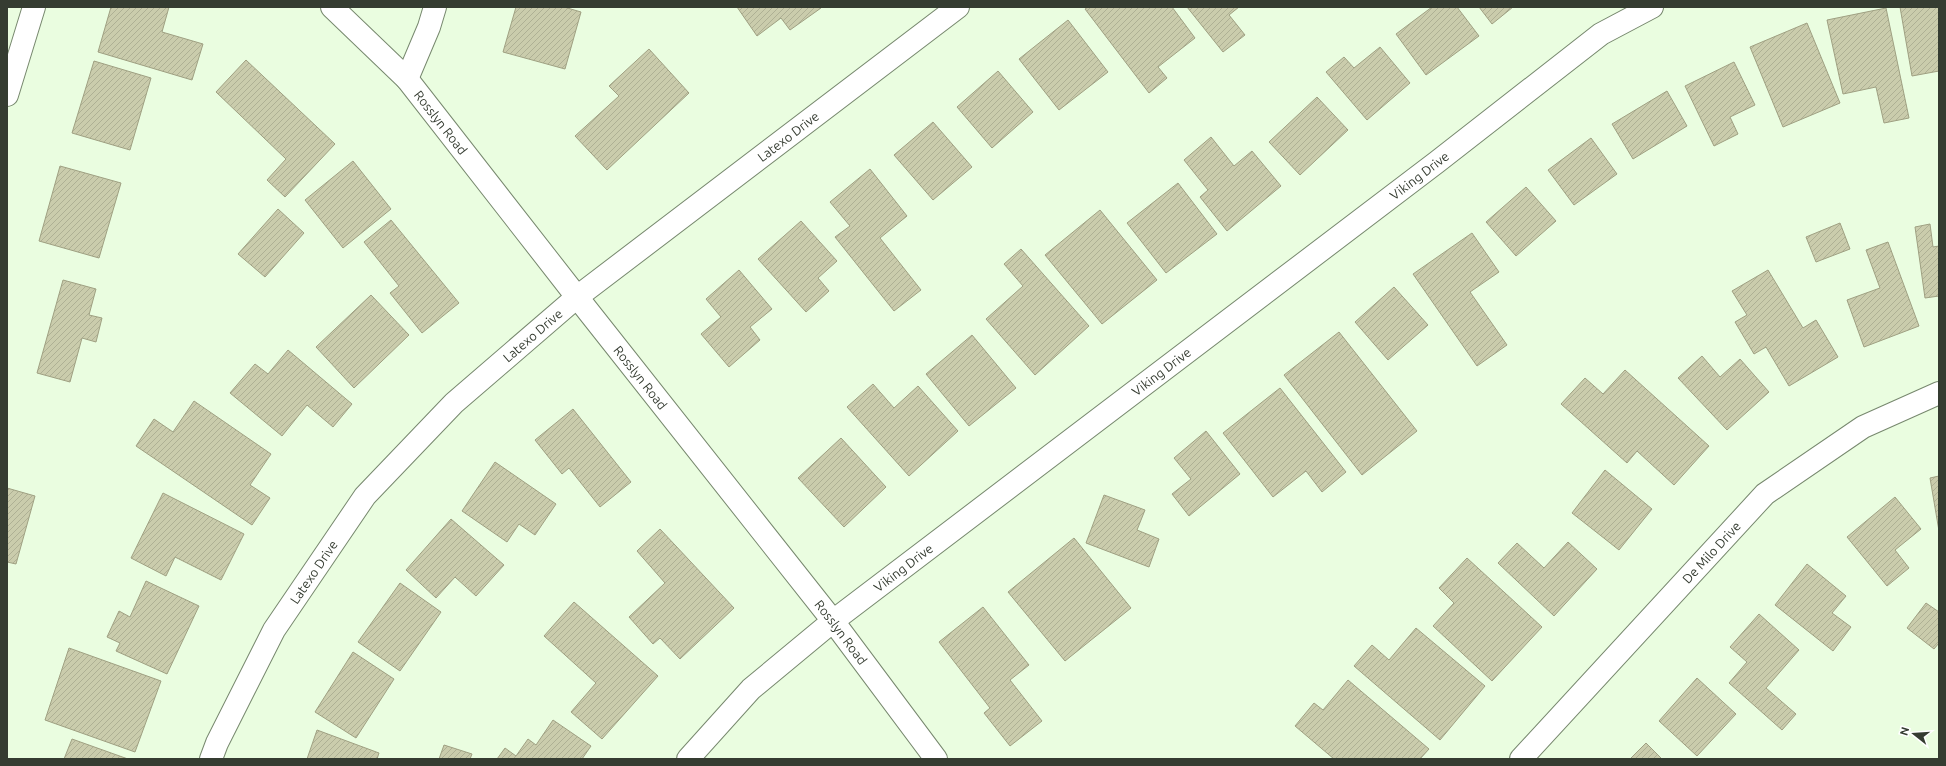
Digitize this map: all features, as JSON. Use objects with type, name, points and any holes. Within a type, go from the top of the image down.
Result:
[{"type":"street","points":[[7,95],[11,68],[34,7]]},
{"type":"street","name":"Rosslyn Road","points":[[332,7],[407,79],[576,297],[833,621],[936,759]]},
{"type":"street","points":[[407,79],[429,27],[435,7]]},
{"type":"street","name":"Latexo Drive","points":[[211,759],[217,743],[274,630],[366,496],[454,402],[576,297],[958,7]]},
{"type":"street","name":"Viking Drive","points":[[688,759],[751,689],[833,621],[1437,162],[1601,34],[1652,7]]},
{"type":"street","name":"De Milo Drive","points":[[1521,759],[1766,494],[1863,427],[1939,393]]},
{"type":"building","points":[[111,7],[169,7],[162,32],[203,44],[192,80],[98,52]]},
{"type":"building","points":[[516,7],[564,7],[581,12],[565,69],[503,52]]},
{"type":"building","points":[[737,7],[821,8],[790,30],[781,18],[757,36]]},
{"type":"building","points":[[1088,7],[1172,7],[1195,38],[1158,67],[1167,78],[1149,93],[1085,9]]},
{"type":"building","points":[[1187,7],[1239,7],[1229,15],[1245,35],[1223,52]]},
{"type":"building","points":[[1432,7],[1457,7],[1479,36],[1426,75],[1396,34]]},
{"type":"building","points":[[1479,7],[1513,7],[1492,24]]},
{"type":"building","points":[[1900,7],[1939,7],[1939,71],[1912,76]]},
{"type":"building","points":[[1886,8],[1909,118],[1884,123],[1876,87],[1843,94],[1827,20]]},
{"type":"building","points":[[1068,20],[1108,72],[1059,110],[1019,59]]},
{"type":"building","points":[[1807,23],[1840,103],[1783,127],[1750,47]]},
{"type":"building","points":[[1380,47],[1410,83],[1367,120],[1326,72],[1344,57],[1354,68]]},
{"type":"building","points":[[649,49],[689,93],[607,170],[575,136],[619,96],[609,86]]},
{"type":"building","points":[[246,60],[335,144],[285,197],[267,180],[286,159],[216,92]]},
{"type":"building","points":[[94,61],[151,78],[130,150],[72,133]]},
{"type":"building","points":[[1734,62],[1755,105],[1730,117],[1738,134],[1714,146],[1685,86]]},
{"type":"building","points":[[998,71],[1033,112],[992,148],[957,107]]},
{"type":"building","points":[[1667,91],[1687,126],[1633,159],[1612,124]]},
{"type":"building","points":[[1317,97],[1348,130],[1300,175],[1269,142]]},
{"type":"building","points":[[933,122],[972,167],[933,200],[894,155]]},
{"type":"building","points":[[1211,137],[1234,166],[1252,151],[1281,186],[1227,231],[1200,197],[1208,190],[1184,160]]},
{"type":"building","points":[[1591,138],[1617,174],[1574,205],[1548,170]]},
{"type":"building","points":[[353,161],[391,209],[343,248],[305,200]]},
{"type":"building","points":[[60,166],[121,183],[99,258],[39,241]]},
{"type":"building","points":[[870,169],[907,216],[880,238],[921,290],[894,311],[835,237],[850,226],[830,202]]},
{"type":"building","points":[[1178,183],[1217,234],[1166,273],[1127,223]]},
{"type":"building","points":[[1526,187],[1556,221],[1516,256],[1486,222]]},
{"type":"building","points":[[278,209],[304,233],[265,277],[238,254]]},
{"type":"building","points":[[1100,210],[1157,280],[1102,324],[1045,255]]},
{"type":"building","points":[[391,220],[459,303],[422,333],[390,293],[399,286],[364,242]]},
{"type":"building","points":[[801,221],[837,261],[818,278],[829,291],[806,312],[758,259]]},
{"type":"building","points":[[1840,223],[1850,249],[1816,262],[1806,237]]},
{"type":"building","points":[[1930,224],[1933,247],[1939,246],[1939,296],[1925,298],[1915,227]]},
{"type":"building","points":[[1472,233],[1499,272],[1470,292],[1507,345],[1477,366],[1413,274]]},
{"type":"building","points":[[1888,242],[1919,326],[1864,347],[1847,300],[1880,288],[1866,250]]},
{"type":"building","points":[[1021,249],[1089,326],[1035,375],[986,319],[1023,286],[1004,264]]},
{"type":"building","points":[[739,270],[772,309],[750,327],[760,340],[729,367],[701,334],[721,317],[706,299]]},
{"type":"building","points":[[1768,270],[1803,328],[1816,320],[1838,357],[1789,386],[1766,347],[1754,354],[1735,322],[1747,315],[1732,291]]},
{"type":"building","points":[[63,280],[96,289],[89,315],[102,318],[96,342],[82,338],[70,382],[37,373]]},
{"type":"building","points":[[1394,287],[1428,325],[1388,360],[1355,322]]},
{"type":"building","points":[[371,295],[409,335],[354,388],[316,347]]},
{"type":"building","points":[[1339,332],[1417,431],[1362,475],[1284,375]]},
{"type":"building","points":[[972,335],[1016,388],[969,426],[926,374]]},
{"type":"building","points":[[288,350],[352,404],[333,427],[307,405],[282,436],[230,393],[255,364],[268,374]]},
{"type":"building","points":[[1702,356],[1720,377],[1740,359],[1769,392],[1727,430],[1678,378]]},
{"type":"building","points":[[1625,370],[1709,446],[1674,485],[1637,451],[1627,463],[1561,404],[1585,378],[1603,394]]},
{"type":"building","points":[[873,384],[894,408],[918,386],[958,431],[909,476],[847,407]]},
{"type":"building","points":[[1280,388],[1346,472],[1322,492],[1306,471],[1273,497],[1223,433]]},
{"type":"building","points":[[194,401],[271,454],[250,485],[270,498],[252,525],[136,446],[154,419],[173,432]]},
{"type":"building","points":[[573,409],[631,482],[600,507],[569,468],[562,474],[535,440]]},
{"type":"building","points":[[1206,431],[1240,474],[1189,516],[1172,494],[1191,479],[1174,458]]},
{"type":"building","points":[[841,438],[886,487],[844,527],[798,478]]},
{"type":"building","points":[[495,462],[556,504],[535,535],[519,524],[507,542],[462,511]]},
{"type":"building","points":[[1605,470],[1652,509],[1619,550],[1572,513]]},
{"type":"building","points":[[1939,476],[1939,531],[1930,478]]},
{"type":"building","points":[[7,488],[35,496],[16,564],[7,562]]},
{"type":"building","points":[[163,493],[244,534],[221,580],[175,557],[166,576],[131,558]]},
{"type":"building","points":[[1104,495],[1145,510],[1137,530],[1159,539],[1149,567],[1086,543]]},
{"type":"building","points":[[1895,497],[1921,529],[1895,550],[1909,568],[1887,586],[1847,537]]},
{"type":"building","points":[[451,519],[504,565],[476,596],[455,577],[436,598],[406,570]]},
{"type":"building","points":[[660,529],[734,608],[680,659],[660,638],[653,644],[629,617],[665,583],[637,551]]},
{"type":"building","points":[[1074,538],[1131,608],[1065,661],[1008,592]]},
{"type":"building","points":[[1568,542],[1597,569],[1554,616],[1498,563],[1517,543],[1544,568]]},
{"type":"building","points":[[1467,558],[1542,627],[1492,681],[1433,626],[1454,603],[1439,588]]},
{"type":"building","points":[[1807,564],[1846,596],[1832,613],[1851,627],[1833,651],[1775,605]]},
{"type":"building","points":[[146,581],[199,606],[167,674],[116,651],[120,643],[107,637],[119,611],[130,617]]},
{"type":"building","points":[[400,583],[441,612],[400,671],[358,642]]},
{"type":"building","points":[[574,602],[658,676],[602,739],[571,712],[596,683],[544,636]]},
{"type":"building","points":[[1926,603],[1939,612],[1939,643],[1934,649],[1907,628]]},
{"type":"building","points":[[983,607],[1029,665],[1010,680],[1042,721],[1010,746],[984,713],[990,708],[939,642]]},
{"type":"building","points":[[1759,614],[1799,650],[1766,688],[1796,714],[1782,730],[1729,683],[1747,662],[1730,647]]},
{"type":"building","points":[[1416,628],[1485,686],[1440,740],[1354,666],[1372,645],[1389,660]]},
{"type":"building","points":[[69,648],[161,681],[135,752],[45,720]]},
{"type":"building","points":[[353,652],[394,679],[356,738],[315,712]]},
{"type":"building","points":[[1697,678],[1736,714],[1697,756],[1659,721]]},
{"type":"building","points":[[1348,680],[1429,749],[1420,759],[1334,759],[1295,726],[1314,703],[1323,710]]},
{"type":"building","points":[[553,720],[591,746],[582,759],[497,759],[505,748],[516,756],[528,739],[536,745]]},
{"type":"building","points":[[317,730],[379,753],[377,759],[307,759]]},
{"type":"building","points":[[72,739],[128,759],[64,759]]},
{"type":"building","points":[[1646,743],[1662,759],[1630,759]]},
{"type":"building","points":[[444,745],[472,754],[470,759],[439,759]]}]
